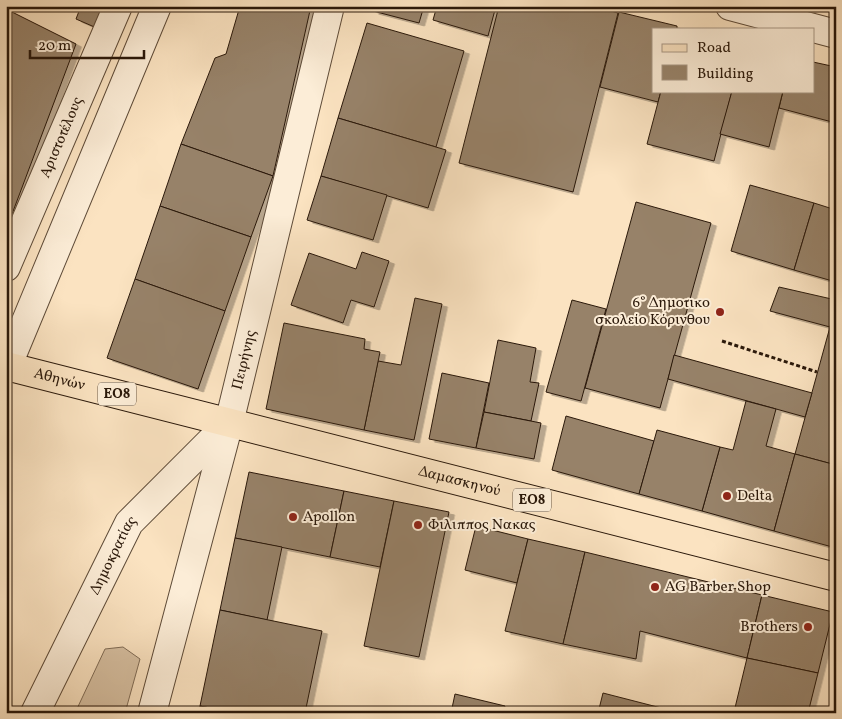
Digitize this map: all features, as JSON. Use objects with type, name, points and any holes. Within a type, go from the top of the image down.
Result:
[{"type":"main road","name":"Αθηνών","points":[[7,366],[229,423]]},
{"type":"main road","name":"Δαμασκηνού","points":[[229,423],[836,577]]},
{"type":"street","name":"Αριστοτέλους","points":[[6,268],[118,6]]},
{"type":"street","points":[[7,366],[157,6]]},
{"type":"street","name":"Πειρήνης","points":[[152,713],[229,423],[330,6]]},
{"type":"street","points":[[730,6],[813,28]]},
{"type":"street","points":[[814,28],[836,34]]},
{"type":"street","name":"Δημοκρατίας","points":[[35,713],[129,523],[229,423]]},
{"type":"path","points":[[722,341],[817,372]]},
{"type":"shaded area","points":[[123,647],[140,659],[125,713],[75,713],[105,649]]},
{"type":"building","points":[[81,6],[108,6],[99,29],[76,19]]},
{"type":"building","points":[[240,6],[311,6],[273,176],[181,144],[215,58],[226,54]]},
{"type":"building","points":[[374,6],[424,6],[419,23],[373,11]]},
{"type":"building","points":[[437,6],[496,6],[488,36],[433,20]]},
{"type":"building","points":[[499,6],[593,6],[618,13],[573,192],[459,163]]},
{"type":"building","points":[[797,6],[811,6],[810,10]]},
{"type":"building","points":[[6,9],[76,44],[6,230]]},
{"type":"building","points":[[619,12],[677,26],[677,28],[652,28],[652,92],[661,92],[658,102],[600,87]]},
{"type":"building","points":[[367,23],[464,51],[436,147],[338,118]]},
{"type":"building","points":[[814,62],[836,67],[836,123],[779,108],[783,92],[814,92]]},
{"type":"building","points":[[661,92],[732,92],[714,161],[647,144]]},
{"type":"building","points":[[732,92],[783,92],[769,147],[720,134]]},
{"type":"building","points":[[338,118],[446,150],[428,208],[321,176]]},
{"type":"building","points":[[181,144],[273,176],[251,237],[160,206]]},
{"type":"building","points":[[321,176],[387,195],[373,240],[307,220]]},
{"type":"building","points":[[750,185],[814,203],[794,270],[731,251]]},
{"type":"building","points":[[636,202],[711,223],[660,408],[585,388]]},
{"type":"building","points":[[814,203],[836,210],[836,282],[794,270]]},
{"type":"building","points":[[160,206],[251,237],[225,311],[135,279]]},
{"type":"building","points":[[362,252],[389,261],[374,307],[351,300],[343,323],[291,305],[309,253],[356,269]]},
{"type":"building","points":[[135,279],[225,311],[198,389],[107,358]]},
{"type":"building","points":[[779,287],[836,300],[830,327],[770,311]]},
{"type":"building","points":[[415,298],[442,304],[414,440],[364,430],[378,361],[401,365]]},
{"type":"building","points":[[572,300],[606,309],[581,401],[546,392]]},
{"type":"building","points":[[836,302],[836,329],[830,327]]},
{"type":"building","points":[[284,323],[365,339],[364,349],[380,352],[364,430],[266,409]]},
{"type":"building","points":[[830,327],[836,329],[836,465],[795,454]]},
{"type":"building","points":[[498,340],[536,348],[530,382],[539,383],[531,421],[484,412]]},
{"type":"building","points":[[674,355],[812,393],[805,417],[668,379]]},
{"type":"building","points":[[442,373],[489,383],[476,448],[429,439]]},
{"type":"building","points":[[746,401],[776,409],[766,446],[795,454],[774,531],[702,511],[720,447],[733,450]]},
{"type":"building","points":[[484,412],[541,423],[534,459],[476,448]]},
{"type":"building","points":[[566,416],[654,441],[639,494],[552,470]]},
{"type":"building","points":[[657,430],[720,447],[702,511],[639,494]]},
{"type":"building","points":[[795,454],[836,465],[836,548],[774,531]]},
{"type":"building","points":[[249,472],[344,491],[330,557],[235,538]]},
{"type":"building","points":[[344,491],[394,501],[380,567],[330,557]]},
{"type":"building","points":[[394,501],[449,512],[419,657],[364,646]]},
{"type":"building","points":[[476,526],[528,539],[517,583],[465,570]]},
{"type":"building","points":[[235,538],[282,547],[267,620],[220,610]]},
{"type":"building","points":[[528,539],[585,552],[563,644],[505,631]]},
{"type":"building","points":[[585,552],[762,595],[747,658],[640,631],[636,659],[563,644]]},
{"type":"building","points":[[762,595],[833,612],[818,673],[747,658]]},
{"type":"building","points":[[220,610],[322,631],[305,713],[235,713],[200,706]]},
{"type":"building","points":[[747,658],[818,673],[808,713],[734,712]]},
{"type":"building","points":[[603,693],[673,711],[673,713],[598,713]]},
{"type":"building","points":[[455,694],[505,706],[503,713],[451,713]]},
{"type":"building","points":[[200,706],[235,713],[199,713]]},
{"type":"place","name":"6° Δημοτικο σκολείο Κόρινθου","points":[[720,312]]},
{"type":"place","name":"Delta","points":[[727,496]]},
{"type":"place","name":"Apollon","points":[[293,517]]},
{"type":"place","name":"Φιλιππος Νακας","points":[[418,525]]},
{"type":"place","name":"AG Barber Shop","points":[[655,587]]},
{"type":"place","name":"Brothers","points":[[808,627]]}]
